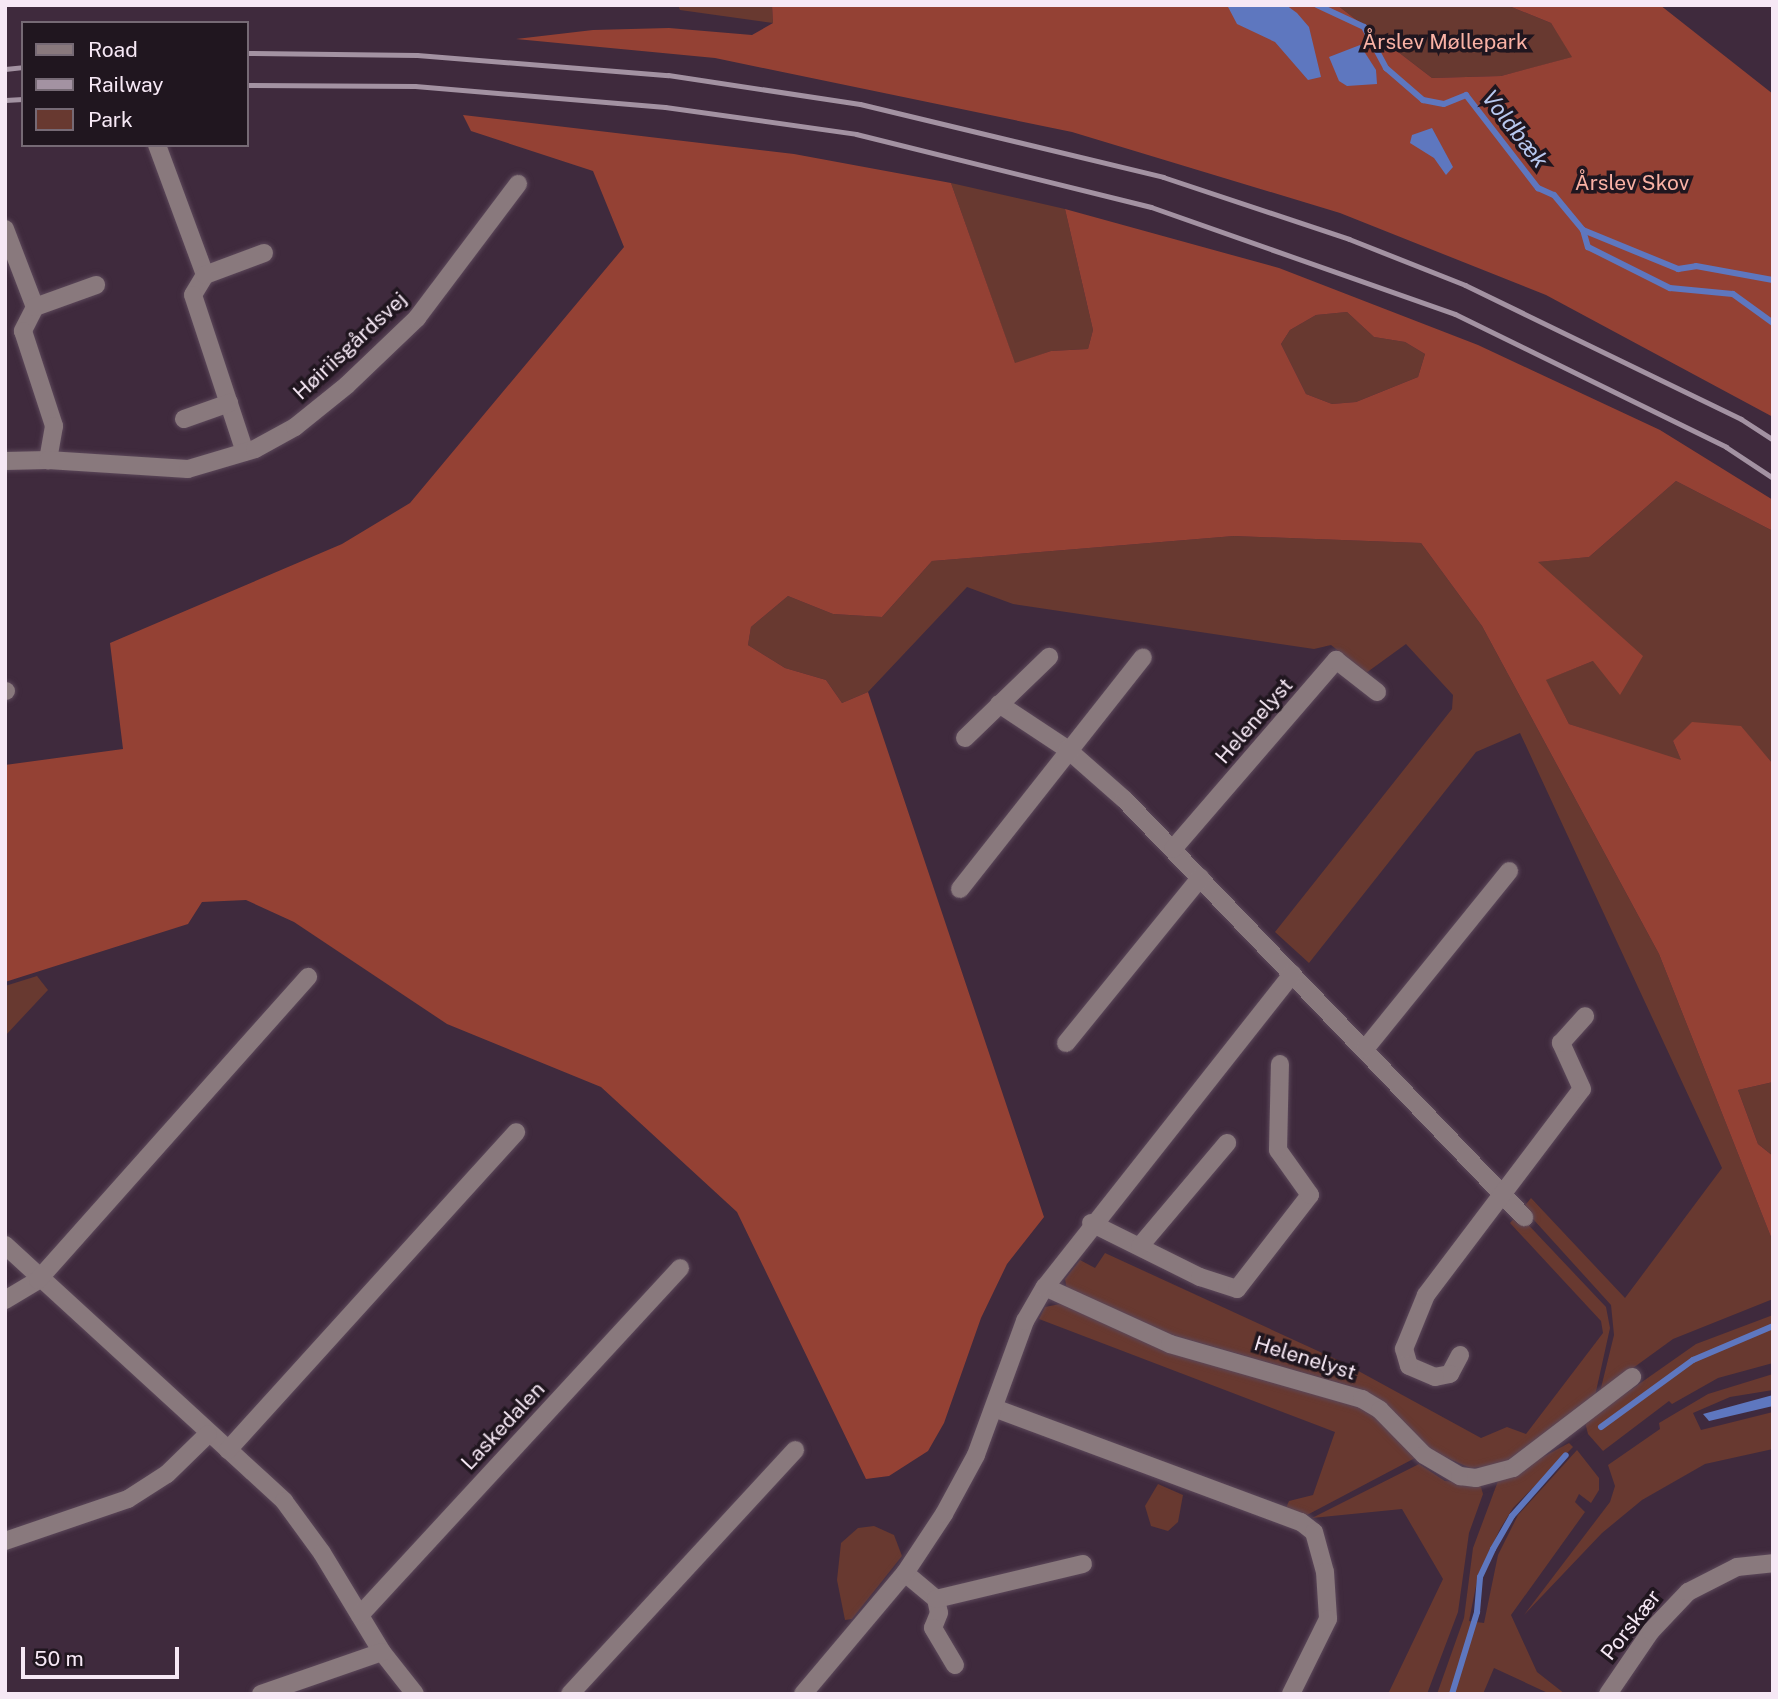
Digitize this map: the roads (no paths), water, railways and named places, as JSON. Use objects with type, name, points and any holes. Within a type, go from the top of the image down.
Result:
[{"type":"street","points":[[158,147],[205,275]]},
{"type":"street","name":"Høiriisgårdsvej","points":[[5,461],[48,460],[188,469],[245,452],[295,427],[347,385],[417,318],[518,184]]},
{"type":"street","points":[[5,229],[35,307]]},
{"type":"street","points":[[245,452],[193,295],[205,275],[264,253]]},
{"type":"street","points":[[48,460],[54,426],[23,331],[35,307],[96,285]]},
{"type":"street","points":[[184,419],[229,403]]},
{"type":"street","points":[[965,738],[1049,657]]},
{"type":"street","points":[[960,889],[1067,749],[1143,657]]},
{"type":"street","name":"Helenelyst","points":[[1173,849],[1336,660],[1377,692]]},
{"type":"street","points":[[999,704],[1067,749],[1173,849],[1524,1217]]},
{"type":"street","points":[[1365,1049],[1509,871]]},
{"type":"street","points":[[1066,1042],[1200,878]]},
{"type":"street","points":[[803,1694],[905,1573],[944,1514],[994,1408],[1025,1321],[1045,1287],[1091,1223],[1292,974]]},
{"type":"street","points":[[5,1300],[38,1280],[309,977]]},
{"type":"street","points":[[1460,1355],[1450,1374],[1435,1377],[1409,1366],[1404,1349],[1426,1295],[1582,1089],[1561,1043],[1585,1016]]},
{"type":"street","points":[[1091,1223],[1200,1278],[1237,1289],[1310,1195],[1278,1150],[1280,1064]]},
{"type":"street","points":[[228,1450],[516,1132]]},
{"type":"street","points":[[1140,1246],[1227,1143]]},
{"type":"street","points":[[5,1245],[38,1280],[284,1501],[382,1652],[415,1694]]},
{"type":"street","name":"Laskedalen","points":[[360,1615],[680,1268]]},
{"type":"street","name":"Helenelyst","points":[[1045,1287],[1170,1343],[1362,1399],[1380,1410],[1424,1455],[1460,1476],[1476,1478],[1513,1468],[1632,1377]]},
{"type":"street","points":[[994,1408],[1301,1522],[1314,1532],[1321,1545],[1330,1604],[1328,1619],[1291,1694]]},
{"type":"street","points":[[5,1541],[128,1500],[167,1474],[208,1434]]},
{"type":"street","points":[[570,1694],[795,1450]]},
{"type":"street","name":"Porskær","points":[[1608,1694],[1651,1631],[1688,1592],[1737,1567],[1773,1563]]},
{"type":"street","points":[[936,1599],[1083,1564]]},
{"type":"street","points":[[905,1573],[936,1599],[939,1613],[933,1628],[955,1665]]},
{"type":"street","points":[[261,1694],[382,1652]]},
{"type":"water","points":[[1227,5],[1286,5],[1297,13],[1309,27],[1321,77],[1308,80],[1275,42],[1237,24]]},
{"type":"water","points":[[1360,45],[1376,70],[1377,84],[1347,86],[1339,81],[1329,57]]},
{"type":"water","points":[[1432,128],[1453,167],[1446,175],[1434,158],[1410,143],[1412,135]]},
{"type":"water","points":[[1773,1395],[1773,1406],[1709,1421],[1703,1414]]},
{"type":"waterway","name":"Voldbæk","points":[[1317,5],[1364,27],[1386,68],[1423,100],[1444,104],[1466,95],[1538,188],[1554,195],[1583,230],[1678,269],[1696,266],[1773,280]]},
{"type":"waterway","name":"Voldbæk","points":[[1583,230],[1588,247],[1670,288],[1733,294],[1773,323]]},
{"type":"waterway","points":[[1601,1427],[1693,1360],[1773,1326]]},
{"type":"waterway","points":[[1452,1694],[1477,1612],[1480,1577],[1493,1549],[1512,1516],[1566,1455]]},
{"type":"railway","points":[[248,53],[417,55],[668,75],[860,104],[1163,177],[1349,239],[1465,285],[1741,419],[1773,440]]},
{"type":"railway","points":[[5,69],[21,67]]},
{"type":"railway","points":[[248,85],[415,86],[665,107],[856,134],[1151,207],[1455,314],[1726,447],[1773,478]]},
{"type":"railway","points":[[5,100],[21,99]]},
{"type":"park label","name":"Årslev Møllepark","points":[[1445,42]]},
{"type":"park label","name":"Årslev Skov","points":[[1632,183]]}]
